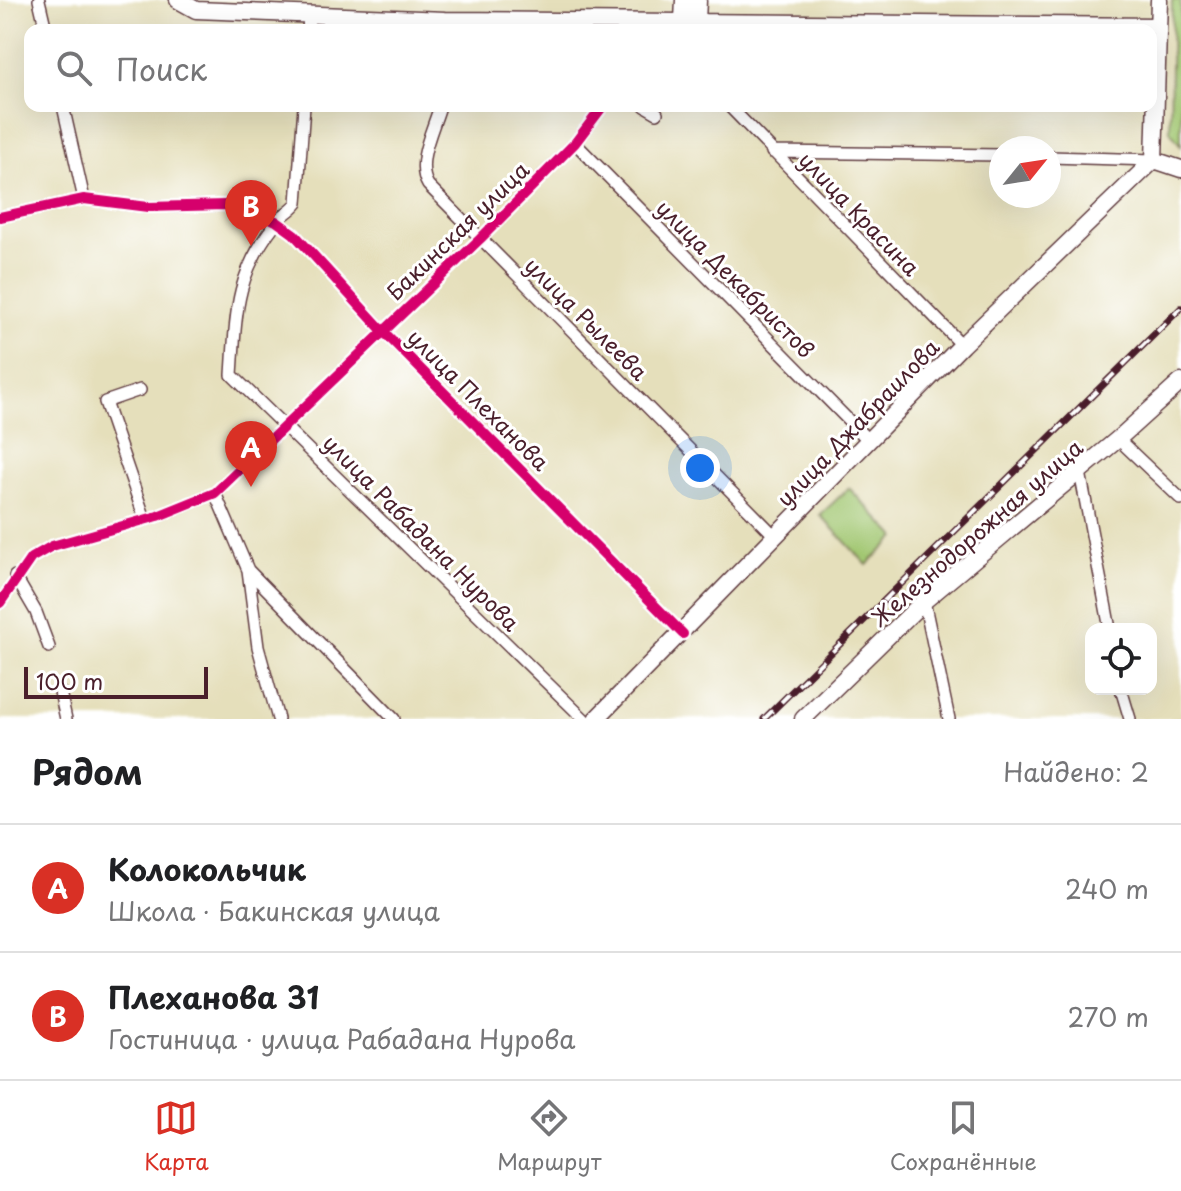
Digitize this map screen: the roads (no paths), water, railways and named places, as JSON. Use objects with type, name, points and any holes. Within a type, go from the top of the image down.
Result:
[{"type":"street","points":[[39,0],[45,24]]},
{"type":"street","points":[[684,0],[690,20]]},
{"type":"street","points":[[690,20],[698,0]]},
{"type":"street","points":[[1157,60],[1159,0]]},
{"type":"street","points":[[178,1],[196,10],[308,23],[376,24]]},
{"type":"street","points":[[633,24],[690,20],[1002,24]]},
{"type":"street","points":[[64,112],[84,199]]},
{"type":"street","name":"улица Рабадана Нурова","points":[[304,112],[297,203],[289,214],[276,221],[241,281],[232,375],[584,719]]},
{"type":"street","name":"улица Рылеева","points":[[438,112],[422,175],[480,239],[776,537]]},
{"type":"street","name":"Бакинская улица","points":[[0,603],[15,576],[31,558],[52,546],[145,519],[215,493],[480,239],[575,143],[598,112]]},
{"type":"street","name":"улица Красина","points":[[735,112],[962,345]]},
{"type":"street","points":[[1154,160],[1155,112]]},
{"type":"street","name":"улица Декабристов","points":[[575,143],[869,441]]},
{"type":"street","points":[[772,152],[989,155]]},
{"type":"street","points":[[1061,157],[1154,160],[1181,169]]},
{"type":"street","name":"улица Джабраилова","points":[[596,719],[683,634],[962,345],[1154,160]]},
{"type":"street","name":"улица Плеханова","points":[[0,217],[84,199],[148,207],[225,205],[254,211],[276,221],[294,234],[382,330],[683,634]]},
{"type":"street","name":"Железнодорожная улица","points":[[803,719],[924,601],[1080,472],[1181,382]]},
{"type":"street","points":[[140,390],[105,402],[145,519]]},
{"type":"street","points":[[1118,439],[1181,499]]},
{"type":"street","points":[[1080,472],[1109,623]]},
{"type":"street","points":[[215,493],[248,570],[258,647],[278,719]]},
{"type":"street","points":[[248,570],[394,719]]},
{"type":"street","points":[[15,576],[36,612],[49,647]]},
{"type":"street","points":[[924,601],[949,719]]},
{"type":"street","points":[[60,692],[66,719]]},
{"type":"street","points":[[1123,695],[1130,719]]},
{"type":"railway","points":[[764,719],[1181,308]]},
{"type":"place","name":"Плеханова 31","points":[[251,246]]},
{"type":"place","name":"Колокольчик","points":[[251,487]]}]
